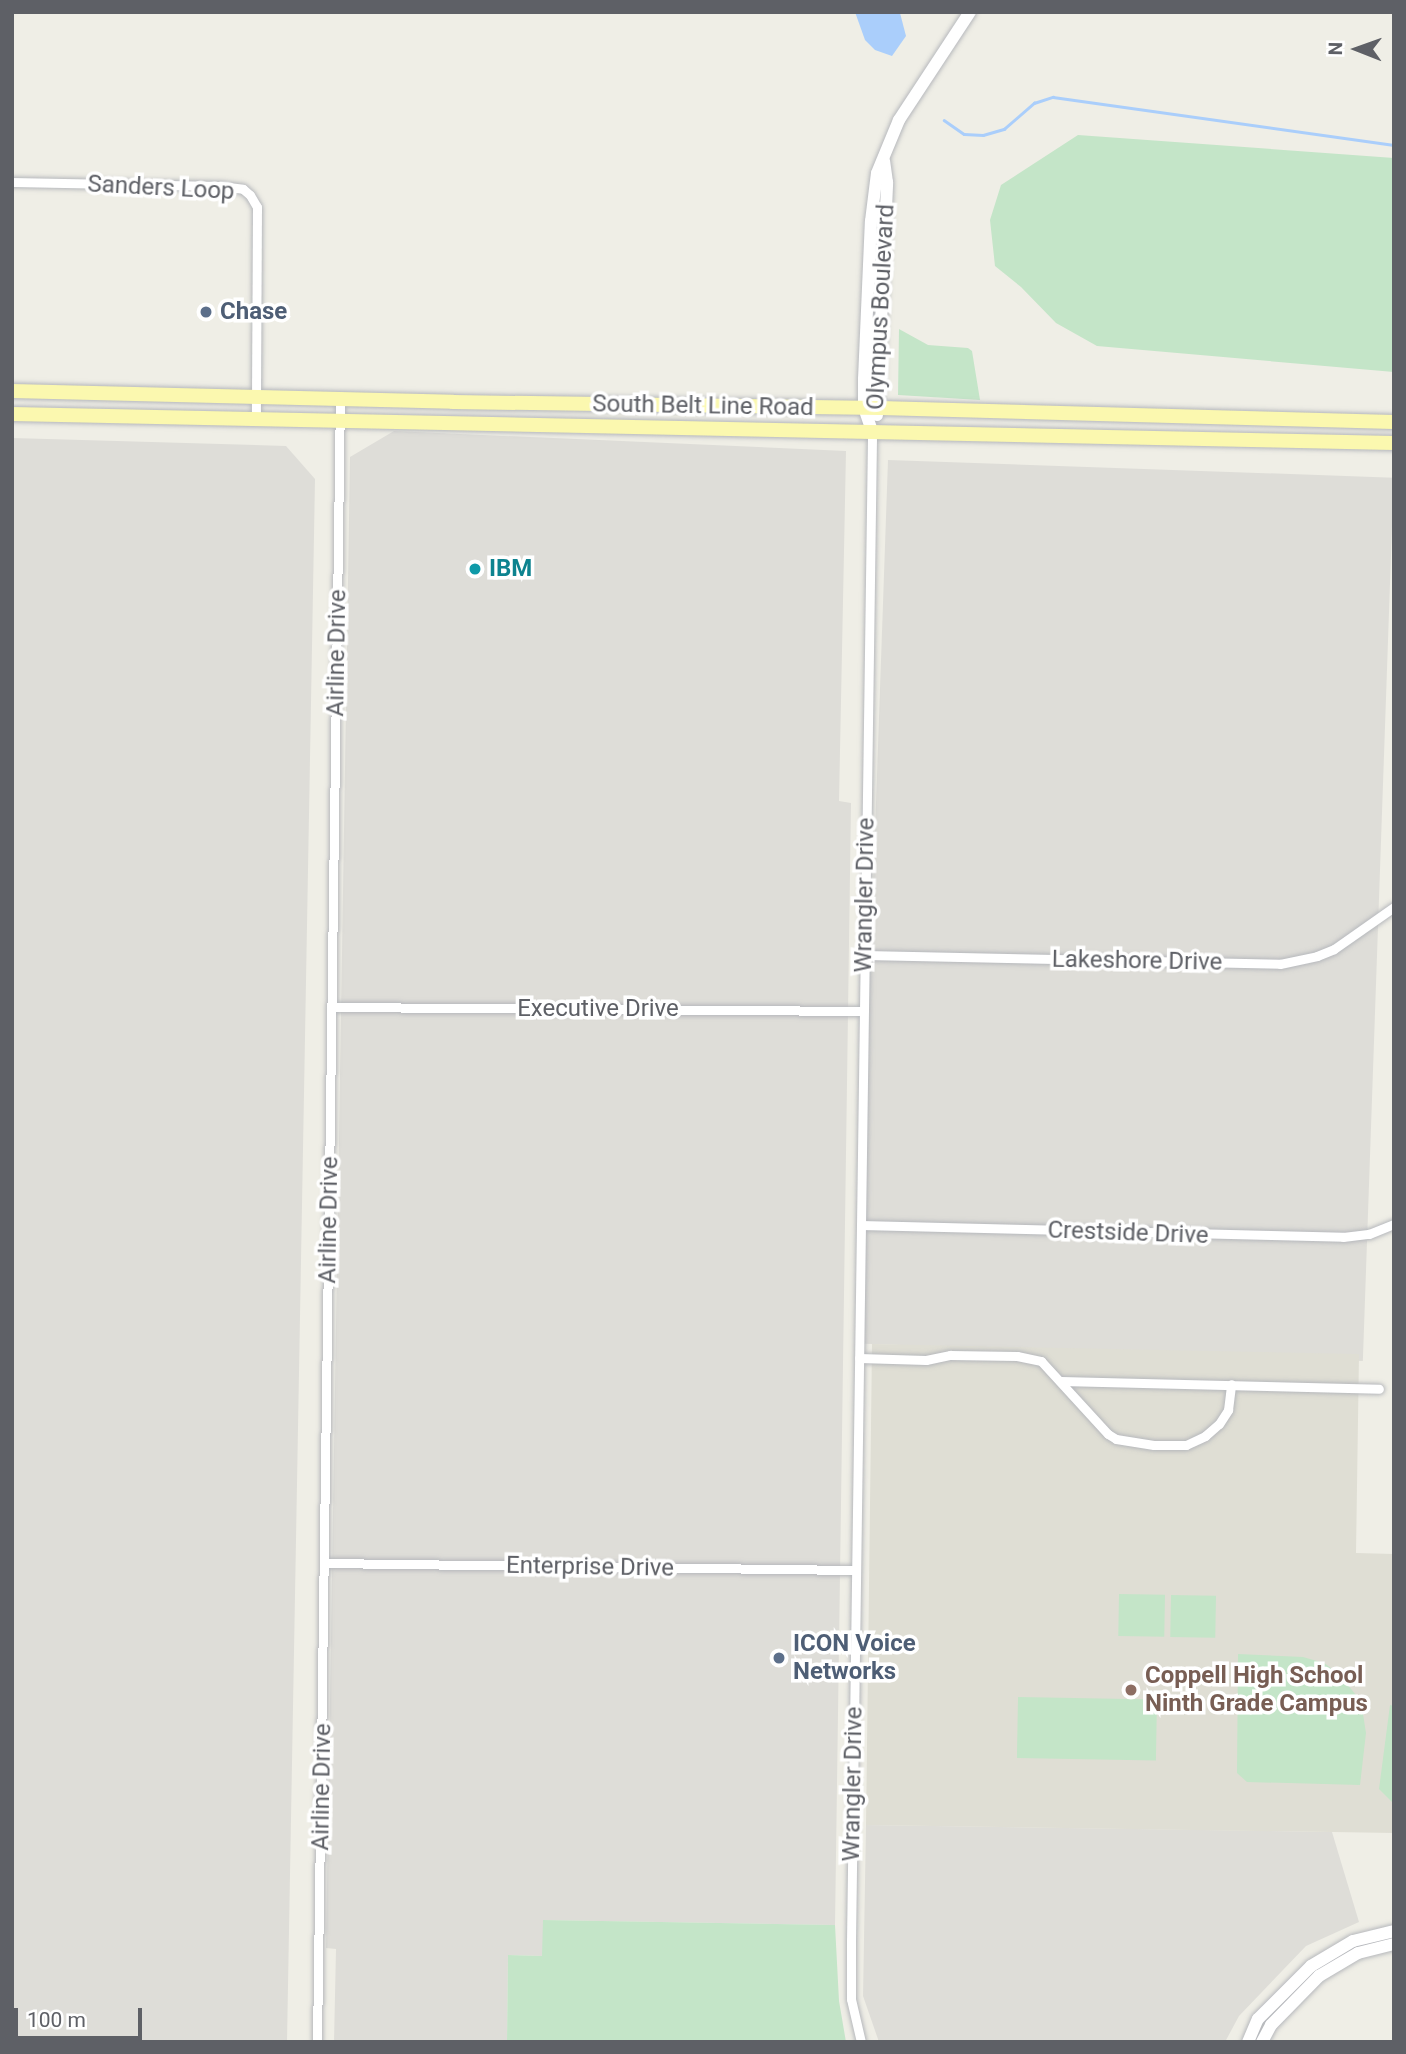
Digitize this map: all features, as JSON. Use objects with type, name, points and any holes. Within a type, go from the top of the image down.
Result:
[{"type":"main road","name":"South Belt Line Road","points":[[12,391],[586,405],[880,408],[1394,422]]},
{"type":"main road","points":[[585,425],[586,405]]},
{"type":"main road","name":"South Belt Line Road","points":[[12,414],[1394,443]]},
{"type":"main road","points":[[1302,441],[1303,420]]},
{"type":"street","name":"Olympus Boulevard","points":[[872,431],[864,408],[870,253],[877,173],[899,120],[970,12]]},
{"type":"street","name":"Olympus Boulevard","points":[[872,431],[880,408],[887,182],[884,160]]},
{"type":"street","name":"Sanders Loop","points":[[12,182],[220,186],[243,189],[250,195],[257,207],[256,419]]},
{"type":"street","points":[[870,253],[884,253]]},
{"type":"street","name":"Airline Drive","points":[[317,2042],[340,399]]},
{"type":"street","name":"Wrangler Drive","points":[[860,2042],[851,1988],[872,431]]},
{"type":"street","name":"Lakeshore Drive","points":[[864,955],[1280,964],[1307,959],[1334,949],[1394,907]]},
{"type":"street","name":"Executive Drive","points":[[332,1007],[864,1011]]},
{"type":"street","name":"Crestside Drive","points":[[861,1225],[1343,1237],[1369,1234],[1394,1224]]},
{"type":"street","points":[[859,1358],[926,1360],[950,1355],[1017,1356],[1041,1361],[1108,1434],[1116,1439],[1154,1445],[1186,1445],[1205,1436],[1219,1424],[1228,1410],[1231,1384]]},
{"type":"street","points":[[1061,1381],[1379,1389]]},
{"type":"street","name":"Enterprise Drive","points":[[325,1563],[856,1570]]},
{"type":"street","points":[[1248,2042],[1258,2019],[1311,1966],[1353,1941],[1394,1931]]},
{"type":"street","points":[[1262,2042],[1271,2025],[1319,1976],[1358,1953],[1394,1944]]},
{"type":"shaded area","points":[[394,431],[846,451],[839,801],[851,803],[835,1925],[544,1920],[543,1956],[508,1955],[507,2042],[334,2042],[336,1949],[326,1948],[350,457]]},
{"type":"shaded area","points":[[12,438],[286,446],[315,479],[287,2042],[12,2042]]},
{"type":"shaded area","points":[[888,460],[1394,478],[1363,1361],[857,1343]]},
{"type":"shaded area","name":"Coppell High School Ninth Grade Campus","points":[[872,1344],[1359,1354],[1356,1553],[1394,1554],[1394,1833],[866,1825]]},
{"type":"shaded area","points":[[866,1825],[1332,1832],[1359,1922],[1306,1946],[1239,2016],[1225,2042],[879,2042],[863,1996]]},
{"type":"green space","points":[[1078,135],[1394,158],[1394,372],[1097,346],[1056,323],[1021,287],[995,266],[990,220],[1001,185]]},
{"type":"green space","points":[[899,329],[928,345],[968,348],[972,351],[980,400],[898,395]]},
{"type":"green space","points":[[1119,1594],[1165,1595],[1164,1637],[1118,1636]]},
{"type":"green space","points":[[1171,1595],[1216,1596],[1215,1638],[1170,1637]]},
{"type":"green space","points":[[1238,1654],[1303,1657],[1324,1663],[1339,1674],[1356,1695],[1363,1714],[1366,1733],[1360,1785],[1247,1782],[1237,1773]]},
{"type":"green space","points":[[1018,1697],[1157,1699],[1156,1760],[1017,1758]]},
{"type":"green space","points":[[1390,1705],[1394,1706],[1394,1804],[1379,1789]]},
{"type":"green space","points":[[543,1920],[835,1925],[839,2001],[846,2042],[507,2042],[508,1955],[542,1956]]},
{"type":"water","points":[[855,12],[900,13],[906,36],[892,56],[875,50],[865,40]]},
{"type":"waterway","points":[[944,120],[964,134],[983,135],[1004,129],[1034,103],[1053,97],[1394,145]]},
{"type":"place","name":"Chase","points":[[206,312]]},
{"type":"place","name":"IBM","points":[[475,569]]},
{"type":"place","name":"ICON Voice Networks","points":[[779,1658]]},
{"type":"place","name":"Coppell High School Ninth Grade Campus","points":[[1131,1690]]}]
